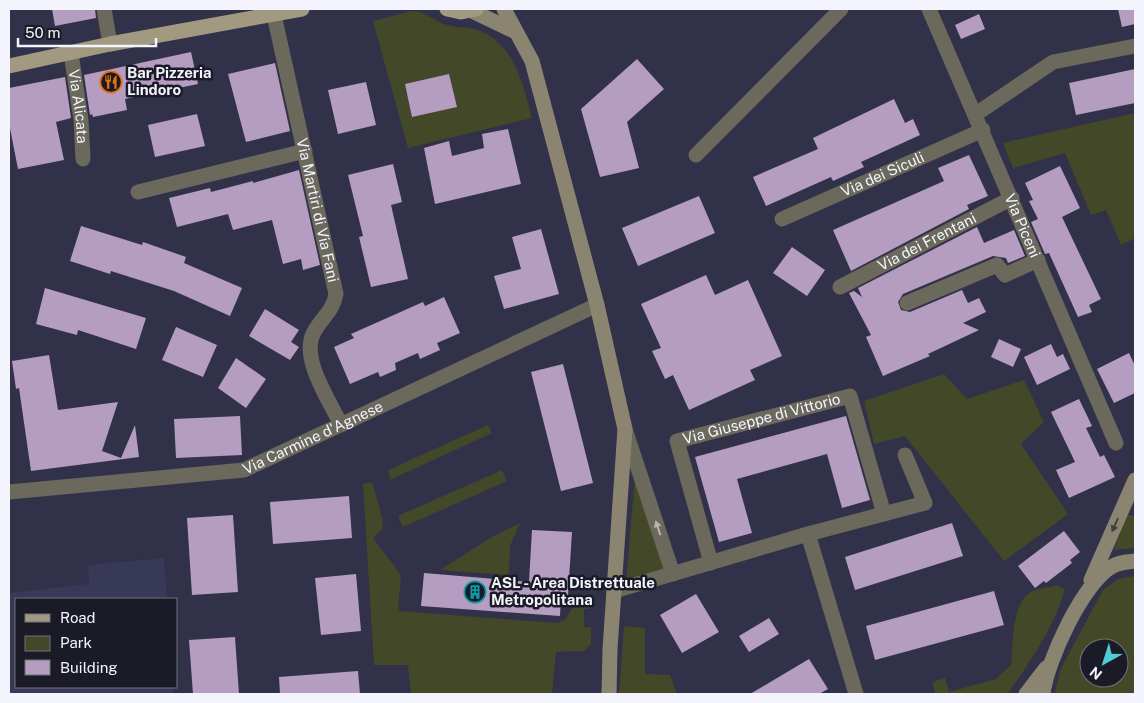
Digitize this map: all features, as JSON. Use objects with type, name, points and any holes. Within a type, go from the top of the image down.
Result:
[{"type":"main road","points":[[9,66],[110,44],[302,9]]},
{"type":"main road","points":[[447,9],[461,12],[474,10]]},
{"type":"street","points":[[104,9],[110,44]]},
{"type":"street","points":[[504,9],[532,61],[597,305],[625,429],[673,574]]},
{"type":"street","points":[[696,155],[841,9]]},
{"type":"street","name":"Via Piceni","points":[[930,9],[1116,443]]},
{"type":"street","points":[[474,10],[519,34]]},
{"type":"street","name":"Via Martiri di Via Fani","points":[[274,15],[336,294],[330,313],[314,332],[310,343],[310,357],[313,368],[341,425]]},
{"type":"street","points":[[976,114],[1053,62],[1135,46]]},
{"type":"street","name":"Via Alicata","points":[[71,53],[81,120],[83,159]]},
{"type":"street","name":"Via dei Siculi","points":[[782,219],[983,130]]},
{"type":"street","points":[[138,192],[305,151]]},
{"type":"street","name":"Via dei Frentani","points":[[840,287],[1012,198]]},
{"type":"street","points":[[907,303],[997,265],[1005,275],[1038,260]]},
{"type":"street","name":"Via Carmine d'Agnese","points":[[9,492],[244,470],[597,305]]},
{"type":"street","name":"Via Giuseppe di Vittorio","points":[[711,563],[677,441],[850,396],[884,514]]},
{"type":"street","points":[[609,694],[625,429]]},
{"type":"street","points":[[614,591],[808,534],[925,503],[905,455]]},
{"type":"street","points":[[622,469],[630,465],[638,468]]},
{"type":"street","points":[[1026,694],[1050,663],[1086,592],[1135,480]]},
{"type":"street","points":[[808,534],[856,694]]},
{"type":"street","points":[[1086,592],[1105,571],[1114,565],[1135,561]]},
{"type":"street","points":[[1043,694],[1050,663]]},
{"type":"shaded area","points":[[164,558],[167,598],[15,598],[15,688],[173,688],[173,694],[9,694],[9,593],[89,584],[88,565]]},
{"type":"green space","points":[[417,11],[447,25],[474,29],[487,34],[498,42],[507,53],[520,78],[532,118],[408,148],[373,21]]},
{"type":"green space","points":[[1135,113],[1135,238],[1121,245],[1106,210],[1091,215],[1065,153],[1013,168],[1003,143]]},
{"type":"green space","points":[[944,374],[967,399],[1024,380],[1044,422],[1021,444],[1068,514],[1004,561],[905,436],[874,444],[864,401]]},
{"type":"green space","points":[[488,425],[492,433],[390,480],[388,470]]},
{"type":"green space","points":[[502,470],[507,481],[403,527],[398,516]]},
{"type":"green space","points":[[635,476],[667,572],[626,583]]},
{"type":"green space","points":[[372,482],[383,521],[382,529],[373,538],[401,575],[398,611],[556,623],[565,620],[578,598],[588,600],[591,603],[590,609],[584,609],[584,627],[591,627],[591,644],[584,651],[556,652],[552,694],[411,694],[408,665],[374,665],[363,484]]},
{"type":"green space","points":[[1128,515],[1135,516],[1135,548],[1114,550],[1125,518]]},
{"type":"green space","points":[[520,523],[510,546],[509,575],[440,570],[492,537]]},
{"type":"green space","points":[[1135,576],[1135,694],[1055,694],[1060,670],[1103,590],[1118,579]]},
{"type":"green space","points":[[1057,585],[1065,589],[1055,617],[1041,644],[1008,694],[935,694],[933,682],[945,678],[949,692],[996,679],[1011,665],[1014,625],[1016,615],[1024,598],[1031,592]]},
{"type":"green space","points":[[624,626],[645,628],[645,674],[670,675],[677,694],[619,694]]},
{"type":"building","points":[[52,9],[95,9],[96,18],[55,26]]},
{"type":"building","points":[[1118,9],[1135,9],[1135,24],[1122,27]]},
{"type":"building","points":[[979,14],[985,29],[961,39],[955,25]]},
{"type":"building","points":[[191,52],[198,84],[125,99],[127,110],[93,117],[92,114],[90,115],[84,75]]},
{"type":"building","points":[[637,59],[664,89],[627,122],[639,168],[600,177],[581,109]]},
{"type":"building","points":[[275,63],[290,131],[246,142],[228,74]]},
{"type":"building","points":[[1135,69],[1135,103],[1076,115],[1069,83]]},
{"type":"building","points":[[449,74],[457,107],[412,117],[405,84]]},
{"type":"building","points":[[65,77],[71,118],[56,122],[64,160],[18,169],[9,123],[9,88]]},
{"type":"building","points":[[366,82],[376,125],[338,134],[328,90]]},
{"type":"building","points":[[894,99],[905,123],[913,119],[920,135],[861,162],[864,167],[833,181],[831,177],[766,206],[753,177],[818,149],[813,138]]},
{"type":"building","points":[[197,114],[205,146],[155,157],[148,125]]},
{"type":"building","points":[[508,129],[521,184],[435,204],[424,148],[449,141],[452,156],[484,148],[482,134]]},
{"type":"building","points":[[969,155],[988,196],[967,205],[969,209],[851,271],[833,230],[944,181],[938,168]]},
{"type":"building","points":[[393,164],[402,202],[391,205],[408,279],[371,287],[359,237],[363,236],[348,175]]},
{"type":"building","points":[[1060,166],[1080,208],[1062,217],[1101,299],[1089,305],[1092,312],[1078,317],[1049,253],[1045,254],[1031,222],[1038,219],[1029,201],[1033,200],[1025,183]]},
{"type":"building","points":[[299,170],[320,265],[303,270],[301,259],[283,264],[272,220],[233,230],[228,214],[177,227],[169,198],[210,188],[211,192],[253,181],[253,183]]},
{"type":"building","points":[[699,196],[715,233],[638,266],[622,228]]},
{"type":"building","points":[[81,226],[142,245],[143,242],[186,257],[184,263],[242,288],[230,316],[174,291],[111,271],[110,274],[70,261]]},
{"type":"building","points":[[977,227],[984,243],[1014,230],[1025,256],[1008,263],[1006,258],[993,256],[903,294],[898,302],[901,310],[910,312],[962,290],[968,303],[979,298],[986,312],[963,323],[979,330],[928,354],[930,356],[883,376],[866,337],[871,335],[849,293],[854,291],[862,297],[858,288]]},
{"type":"building","points":[[541,229],[559,294],[504,309],[494,276],[521,269],[512,237]]},
{"type":"building","points":[[792,247],[825,270],[807,296],[773,273]]},
{"type":"building","points":[[706,275],[715,295],[748,280],[782,356],[750,370],[755,380],[689,410],[673,375],[665,379],[652,351],[661,348],[641,304]]},
{"type":"building","points":[[45,288],[146,318],[136,349],[78,330],[77,335],[36,324]]},
{"type":"building","points":[[444,297],[460,333],[437,343],[440,350],[420,359],[418,353],[395,363],[396,370],[380,377],[378,372],[350,384],[334,347],[354,338],[351,334],[423,302],[425,306]]},
{"type":"building","points":[[265,309],[299,330],[291,342],[299,347],[290,360],[249,336]]},
{"type":"building","points":[[176,327],[217,345],[203,377],[162,360]]},
{"type":"building","points":[[999,339],[1021,349],[1013,367],[991,357]]},
{"type":"building","points":[[1051,344],[1057,357],[1063,354],[1070,369],[1037,385],[1024,357]]},
{"type":"building","points":[[1129,353],[1135,366],[1135,393],[1114,403],[1097,369]]},
{"type":"building","points":[[49,355],[58,410],[118,402],[102,451],[121,458],[135,425],[139,457],[31,471],[19,388],[16,389],[12,361]]},
{"type":"building","points":[[236,358],[266,379],[246,408],[218,388]]},
{"type":"building","points":[[563,364],[593,483],[561,491],[531,372]]},
{"type":"building","points":[[1079,399],[1092,426],[1086,428],[1100,457],[1104,455],[1115,477],[1069,498],[1056,470],[1075,462],[1051,412]]},
{"type":"building","points":[[240,416],[242,455],[176,458],[174,419]]},
{"type":"building","points":[[846,416],[870,500],[842,508],[827,454],[737,479],[752,533],[719,542],[695,457]]},
{"type":"building","points":[[349,496],[352,538],[273,544],[270,502]]},
{"type":"building","points":[[233,515],[238,592],[192,595],[187,518]]},
{"type":"building","points":[[952,523],[963,556],[855,590],[845,557]]},
{"type":"building","points":[[532,530],[572,532],[568,595],[561,595],[560,616],[421,606],[424,573],[529,582]]},
{"type":"building","points":[[1064,531],[1080,552],[1070,560],[1072,563],[1046,583],[1044,581],[1035,588],[1018,566]]},
{"type":"building","points":[[356,574],[361,631],[321,635],[315,578]]},
{"type":"building","points":[[994,591],[1004,625],[875,660],[866,626]]},
{"type":"building","points":[[696,594],[719,632],[682,653],[660,615]]},
{"type":"building","points":[[769,618],[779,634],[749,652],[739,636]]},
{"type":"building","points":[[235,637],[239,694],[193,694],[189,640]]},
{"type":"building","points":[[809,659],[828,689],[819,694],[750,694]]},
{"type":"building","points":[[358,671],[360,694],[280,694],[279,677]]},
{"type":"place","name":"Bar Pizzeria Lindoro","points":[[111,82]]},
{"type":"place","name":"ASL - Area Distrettuale Metropolitana","points":[[475,592]]}]
